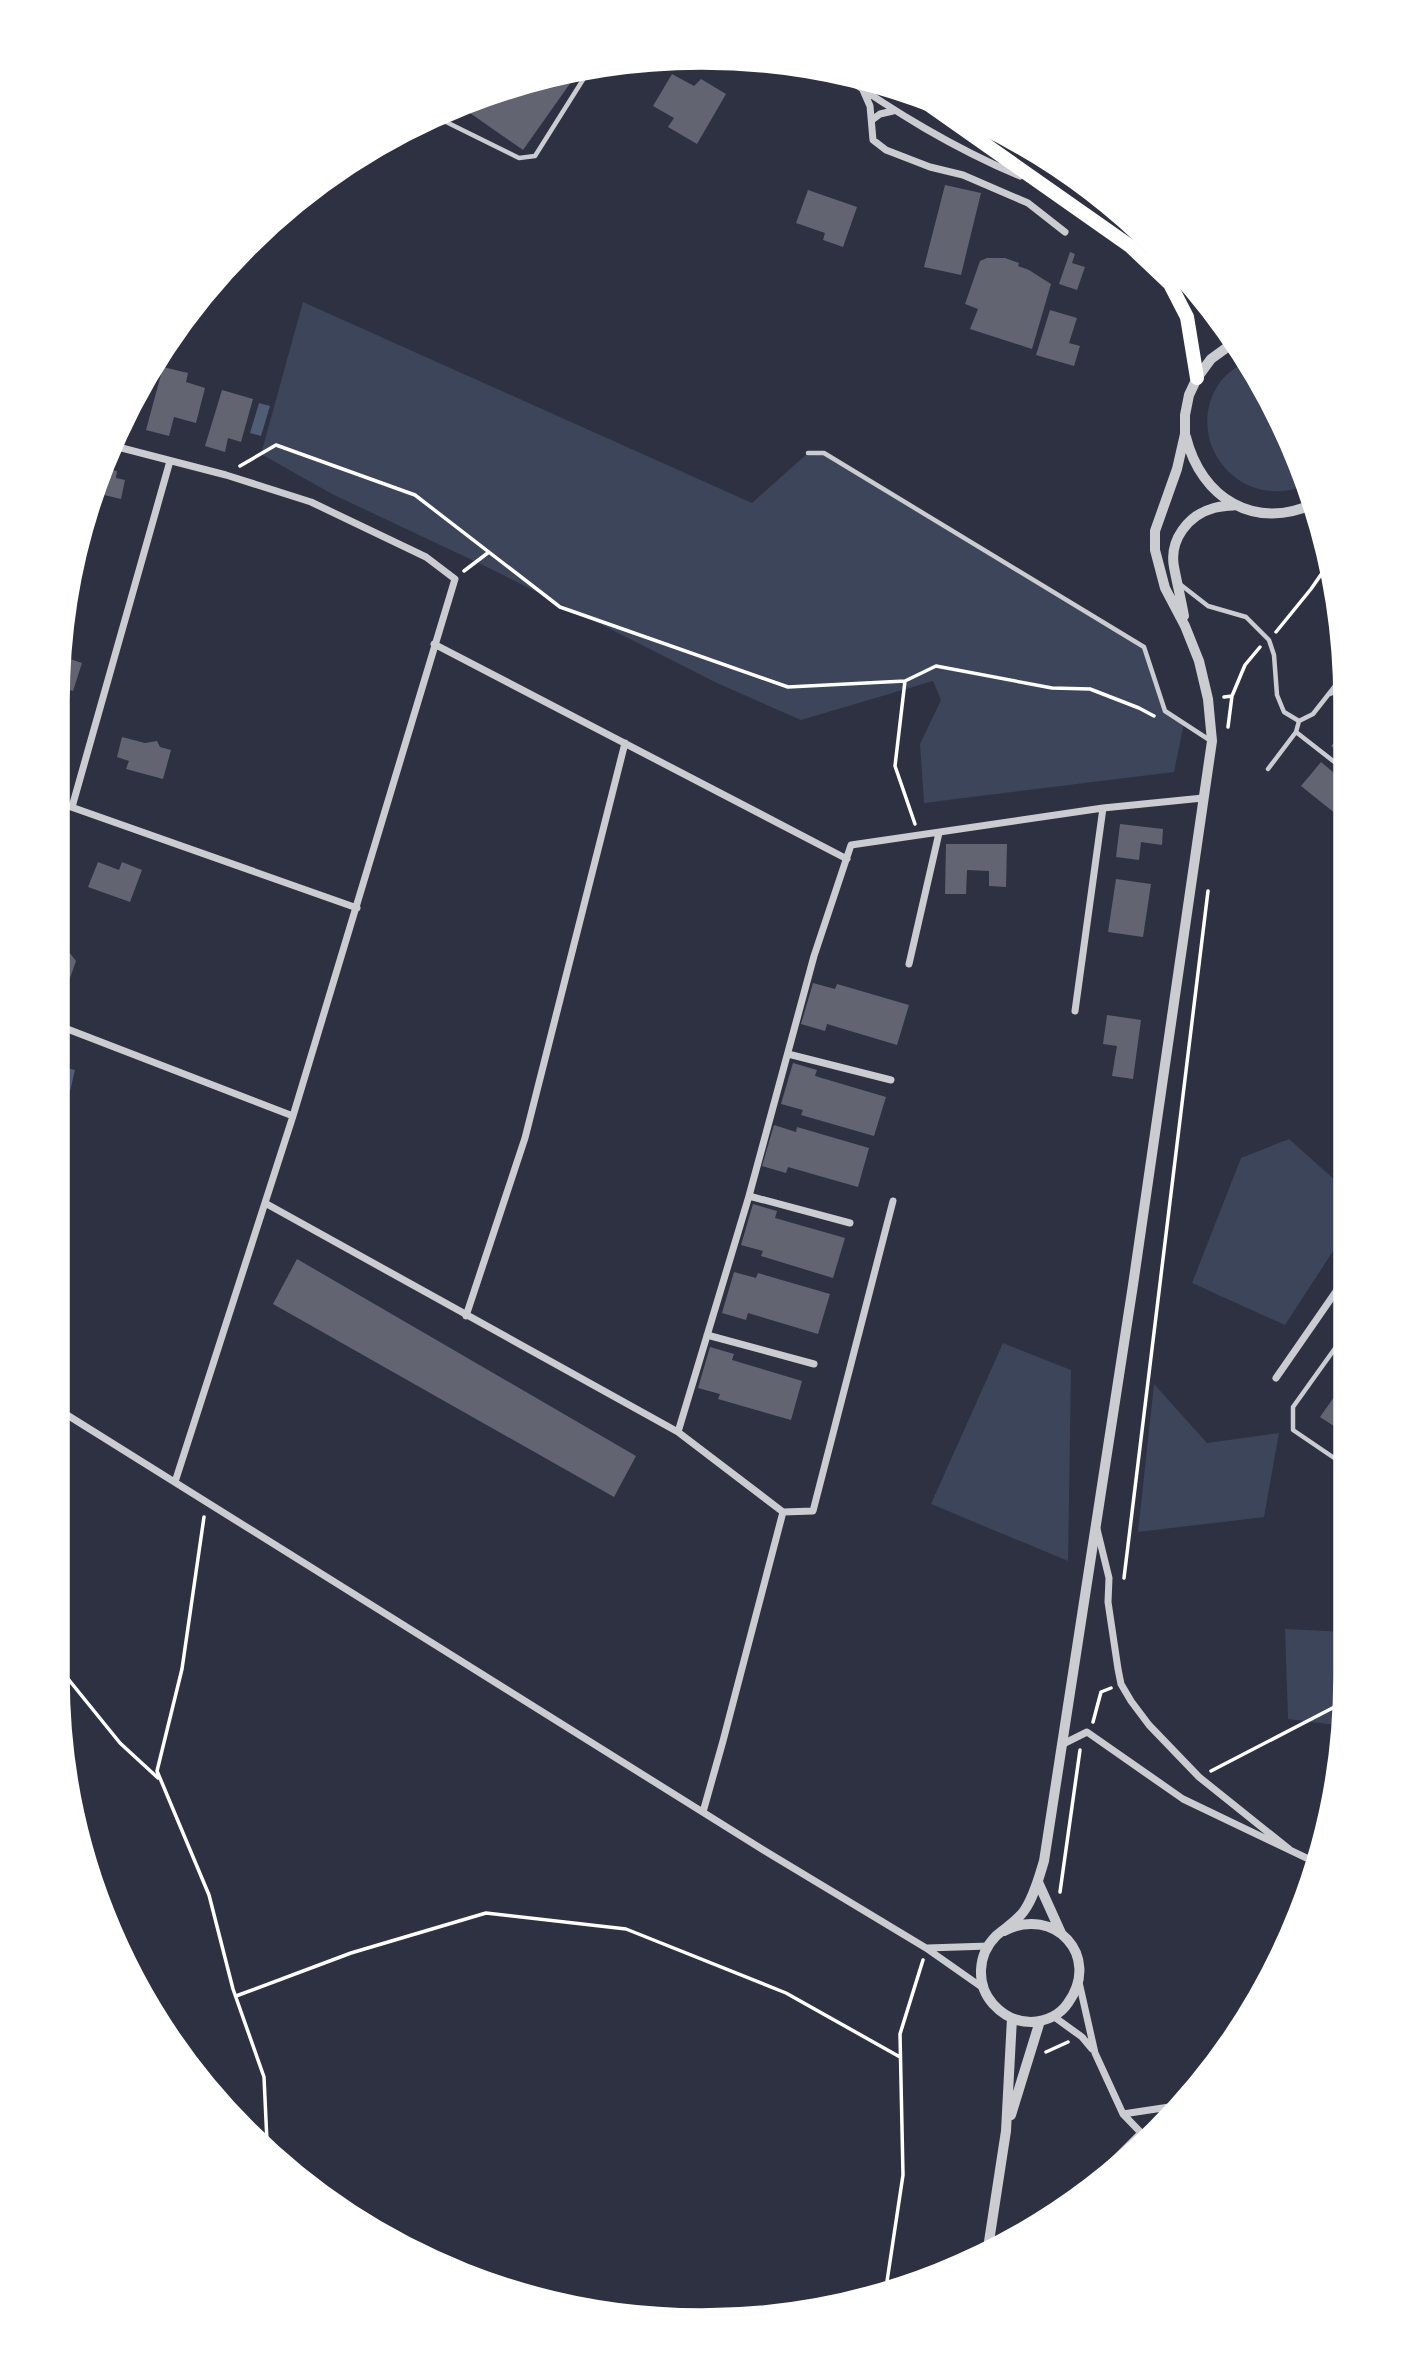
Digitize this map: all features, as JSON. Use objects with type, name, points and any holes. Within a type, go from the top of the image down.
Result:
[{"type":"main road","points":[[947,117],[1130,246],[1170,284],[1187,317],[1197,378]]},
{"type":"street","points":[[863,90],[893,111],[982,160],[1045,186]]},
{"type":"street","points":[[863,90],[870,106],[873,140],[886,150],[930,167],[962,175],[1028,203],[1065,232]]},
{"type":"street","points":[[872,120],[880,114],[893,111]]},
{"type":"street","points":[[983,1989],[982,1965],[989,1946],[1024,1912],[1044,1861],[1135,1272],[1212,741],[1208,699],[1199,661],[1185,626],[1165,589],[1159,571],[1155,531],[1177,469],[1185,434],[1189,395],[1211,359],[1226,348]]},
{"type":"street","points":[[1185,434],[1191,456],[1201,476],[1217,493],[1236,505],[1257,512],[1305,511]]},
{"type":"street","points":[[121,448],[226,475],[311,502],[426,557],[454,579],[293,1116],[176,1482]]},
{"type":"street","points":[[72,807],[170,461]]},
{"type":"street","points":[[1185,626],[1179,583],[1173,565],[1174,547],[1181,530],[1194,517],[1212,508],[1236,505]]},
{"type":"street","points":[[434,644],[847,859]]},
{"type":"street","points":[[466,1316],[525,1138],[625,743]]},
{"type":"street","points":[[678,1432],[749,1196],[814,956],[852,845],[1103,808],[1203,798]]},
{"type":"street","points":[[68,806],[357,908]]},
{"type":"street","points":[[1075,1011],[1103,808]]},
{"type":"street","points":[[909,964],[939,833]]},
{"type":"street","points":[[68,1029],[293,1116]]},
{"type":"street","points":[[788,1054],[891,1080]]},
{"type":"street","points":[[749,1196],[850,1223]]},
{"type":"street","points":[[265,1203],[678,1432],[783,1512],[813,1511],[892,1201]]},
{"type":"street","points":[[1276,1378],[1335,1293]]},
{"type":"street","points":[[707,1335],[814,1364]]},
{"type":"street","points":[[68,1415],[926,1948],[983,1989],[999,2011],[1012,2018],[1040,2021],[1065,2008],[1074,1996],[1079,1982],[1080,1968],[1071,1943],[1051,1927],[1027,1923],[1004,1931]]},
{"type":"street","points":[[703,1812],[783,1512]]},
{"type":"street","points":[[1096,1521],[1109,1578],[1108,1602],[1121,1684],[1131,1701],[1149,1725],[1199,1777],[1289,1849]]},
{"type":"street","points":[[1060,1745],[1087,1732],[1183,1799],[1308,1858]]},
{"type":"street","points":[[1038,1882],[1061,1933]]},
{"type":"street","points":[[926,1948],[989,1946]]},
{"type":"street","points":[[1079,1982],[1094,2053]]},
{"type":"street","points":[[1053,2016],[1082,2037],[1094,2053],[1123,2113],[1140,2132]]},
{"type":"street","points":[[989,2240],[1006,2131],[1012,2018]]},
{"type":"street","points":[[1006,2131],[1040,2021]]},
{"type":"street","points":[[1123,2113],[1165,2107]]},
{"type":"lane","points":[[446,122],[519,158],[535,156],[583,79]]},
{"type":"lane","points":[[808,453],[824,453],[1144,647],[1165,711],[1212,741]]},
{"type":"lane","points":[[1179,583],[1208,606],[1246,617],[1269,640],[1275,655],[1277,695],[1284,712],[1299,721]]},
{"type":"lane","points":[[1268,769],[1296,732],[1299,721],[1313,714],[1334,687]]},
{"type":"lane","points":[[1328,695],[1335,692]]},
{"type":"lane","points":[[1296,732],[1335,762]]},
{"type":"lane","points":[[1335,1348],[1293,1408],[1293,1430],[1335,1459]]},
{"type":"lane","points":[[1119,2153],[1140,2132]]},
{"type":"path","points":[[226,475],[275,445],[415,495],[560,607],[788,687],[905,681],[936,666],[1052,688],[1090,689],[1156,717],[1165,711]]},
{"type":"path","points":[[454,579],[489,552]]},
{"type":"path","points":[[905,681],[895,766],[919,836]]},
{"type":"path","points":[[1227,738],[1232,696]]},
{"type":"path","points":[[1123,1583],[1208,890]]},
{"type":"path","points":[[206,1501],[182,1669],[157,1771],[209,1895],[236,1996],[264,2077],[267,2136]]},
{"type":"path","points":[[68,1679],[120,1743],[160,1779]]},
{"type":"path","points":[[1065,1903],[1060,1891],[1081,1743],[1089,1734],[1101,1692],[1121,1684]]},
{"type":"path","points":[[1199,1777],[1334,1707]]},
{"type":"path","points":[[236,1996],[351,1953],[486,1913],[626,1929],[786,1993],[900,2057]]},
{"type":"path","points":[[887,2281],[903,2175],[900,2034],[926,1948]]},
{"type":"path","points":[[1035,2057],[1082,2037]]},
{"type":"shaded area","points":[[303,302],[752,503],[808,453],[824,453],[1144,647],[1165,711],[1184,723],[1174,772],[924,803],[920,744],[941,700],[933,681],[801,720],[719,684],[491,569],[332,494],[261,454]]},
{"type":"shaded area","points":[[1238,366],[1269,421],[1297,488],[1271,491],[1253,487],[1237,479],[1224,467],[1215,453],[1207,420],[1210,402],[1218,385]]},
{"type":"shaded area","points":[[259,403],[270,406],[261,436],[250,433]]},
{"type":"shaded area","points":[[68,1068],[75,1070],[68,1100]]},
{"type":"shaded area","points":[[1289,1139],[1335,1180],[1335,1248],[1285,1325],[1192,1283],[1241,1158]]},
{"type":"shaded area","points":[[1003,1343],[1071,1370],[1068,1561],[931,1504]]},
{"type":"shaded area","points":[[1154,1384],[1207,1443],[1279,1433],[1264,1517],[1138,1532]]},
{"type":"shaded area","points":[[1285,1629],[1335,1631],[1332,1725],[1288,1719]]},
{"type":"building","points":[[672,74],[694,86],[701,79],[726,94],[697,144],[668,127],[674,118],[653,106]]},
{"type":"building","points":[[571,82],[523,150],[469,112]]},
{"type":"building","points":[[945,185],[981,193],[961,275],[924,267]]},
{"type":"building","points":[[808,190],[857,207],[843,247],[823,240],[825,233],[796,223]]},
{"type":"building","points":[[1070,252],[1075,254],[1072,263],[1085,267],[1077,290],[1059,284]]},
{"type":"building","points":[[987,258],[1005,258],[1019,263],[1018,266],[1051,284],[1032,349],[970,329],[978,309],[965,304],[980,261]]},
{"type":"building","points":[[1050,310],[1077,318],[1069,343],[1080,346],[1074,366],[1036,355]]},
{"type":"building","points":[[164,367],[188,373],[186,382],[205,388],[196,423],[174,417],[169,436],[146,430]]},
{"type":"building","points":[[222,390],[253,399],[241,442],[228,438],[225,452],[205,446]]},
{"type":"building","points":[[112,470],[117,471],[116,478],[125,480],[121,499],[103,495]]},
{"type":"building","points":[[70,659],[82,663],[73,691],[69,690]]},
{"type":"building","points":[[122,737],[145,743],[157,741],[160,747],[171,750],[163,779],[126,769],[129,761],[117,757]]},
{"type":"building","points":[[1321,762],[1335,774],[1335,813],[1301,786]]},
{"type":"building","points":[[1120,824],[1163,829],[1162,845],[1141,842],[1139,860],[1116,857]]},
{"type":"building","points":[[946,844],[1007,844],[1006,887],[989,886],[989,871],[967,870],[966,894],[945,894]]},
{"type":"building","points":[[98,862],[119,870],[122,862],[142,870],[130,902],[88,887]]},
{"type":"building","points":[[1116,879],[1151,884],[1143,937],[1108,932]]},
{"type":"building","points":[[68,951],[76,961],[68,984]]},
{"type":"building","points":[[813,983],[835,989],[837,984],[909,1005],[897,1045],[827,1024],[825,1031],[801,1024]]},
{"type":"building","points":[[1107,1015],[1141,1020],[1133,1079],[1112,1076],[1117,1046],[1103,1044]]},
{"type":"building","points":[[793,1063],[817,1070],[815,1076],[886,1097],[874,1136],[801,1115],[803,1110],[781,1104]]},
{"type":"building","points":[[774,1125],[796,1132],[797,1127],[869,1148],[858,1187],[788,1167],[786,1173],[762,1166]]},
{"type":"building","points":[[753,1204],[777,1211],[775,1218],[845,1238],[833,1278],[761,1256],[763,1251],[741,1245]]},
{"type":"building","points":[[297,1259],[636,1456],[614,1497],[273,1304]]},
{"type":"building","points":[[734,1272],[756,1278],[758,1273],[830,1294],[818,1334],[748,1313],[746,1320],[722,1313]]},
{"type":"building","points":[[710,1347],[734,1354],[732,1360],[802,1381],[791,1420],[718,1399],[720,1394],[698,1388]]},
{"type":"building","points":[[1335,1396],[1335,1427],[1320,1417]]}]
